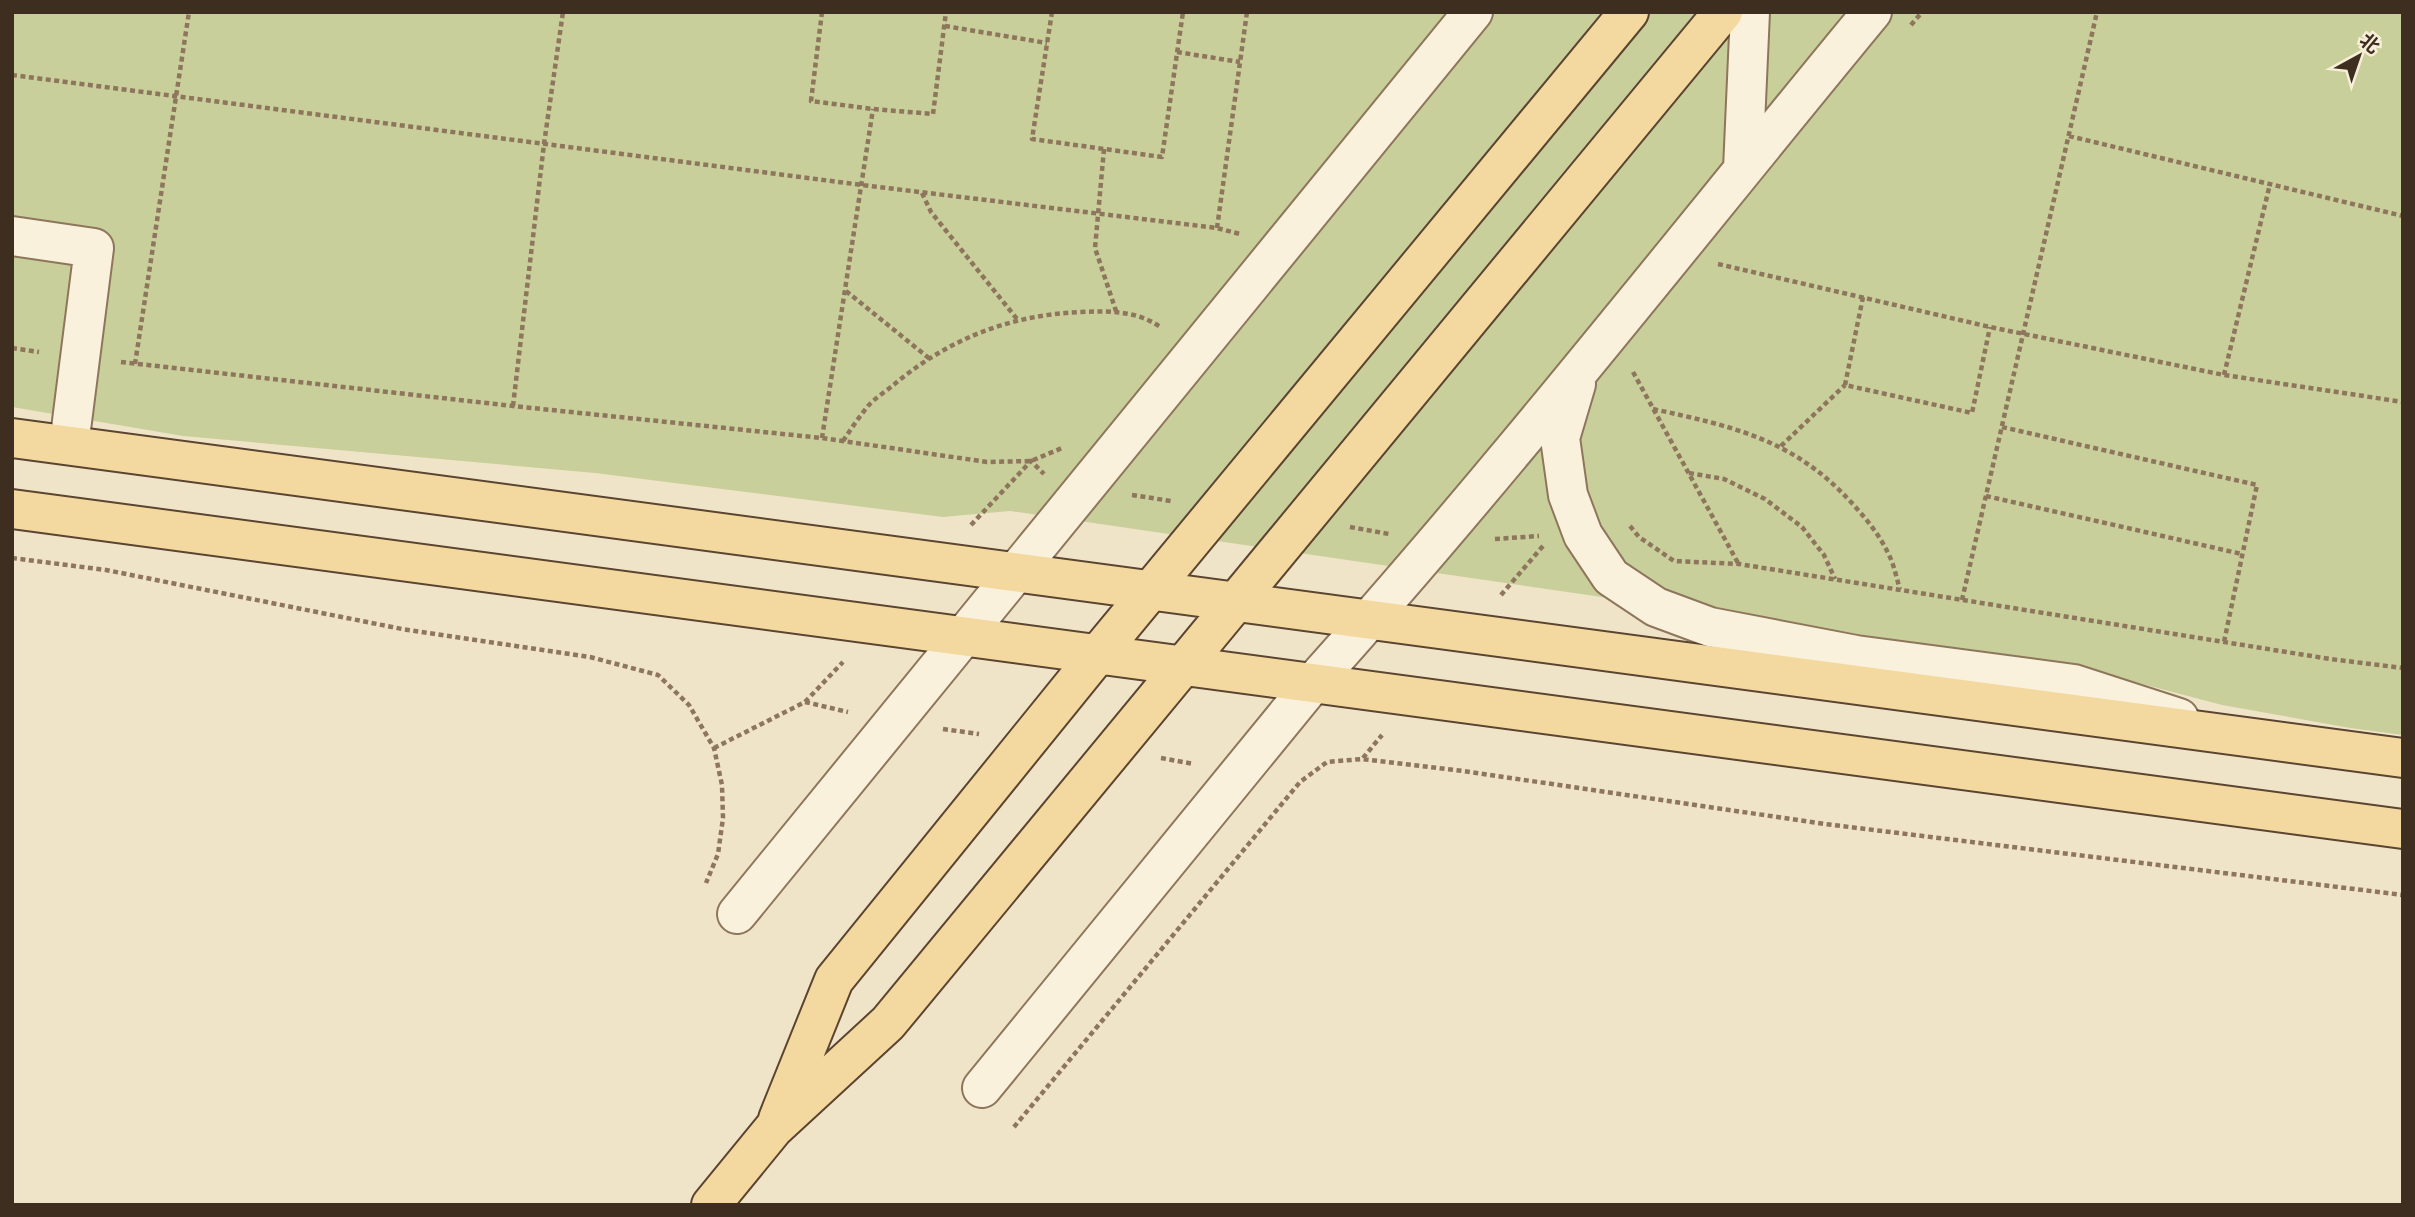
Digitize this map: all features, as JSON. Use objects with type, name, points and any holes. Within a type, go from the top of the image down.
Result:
[{"type":"main road","points":[[774,1128],[834,980],[1098,654],[1629,12]]},
{"type":"main road","points":[[711,1205],[774,1128],[888,1023],[1723,12]]},
{"type":"main road","points":[[12,438],[2403,758]]},
{"type":"main road","points":[[12,509],[2403,829]]},
{"type":"street","points":[[737,914],[1473,12]]},
{"type":"street","points":[[1744,169],[1750,12]]},
{"type":"street","points":[[982,1088],[1312,683],[1371,618],[1582,367],[1872,12]]},
{"type":"street","points":[[12,236],[94,248],[69,445]]},
{"type":"street","points":[[1582,367],[1560,438],[1568,495],[1583,535],[1611,577],[1656,607],[1710,626],[1843,652],[2074,684],[2234,735]]},
{"type":"path","points":[[135,364],[189,12]]},
{"type":"path","points":[[513,406],[544,144],[563,12]]},
{"type":"path","points":[[822,12],[811,101],[933,114],[946,12]]},
{"type":"path","points":[[1052,12],[1032,139],[1162,157],[1183,12]]},
{"type":"path","points":[[1217,228],[1247,12]]},
{"type":"path","points":[[1905,33],[1922,12]]},
{"type":"path","points":[[1962,600],[2096,12]]},
{"type":"path","points":[[944,26],[1047,43]]},
{"type":"path","points":[[1177,52],[1240,62]]},
{"type":"path","points":[[12,75],[1217,228],[1248,236]]},
{"type":"path","points":[[822,438],[873,109]]},
{"type":"path","points":[[2069,136],[2403,216]]},
{"type":"path","points":[[1104,149],[1095,248],[1116,310]]},
{"type":"path","points":[[2224,375],[2270,184]]},
{"type":"path","points":[[922,192],[931,212],[1017,319]]},
{"type":"path","points":[[1726,253],[1717,264],[1990,327],[2224,375],[2403,402]]},
{"type":"path","points":[[845,290],[930,359]]},
{"type":"path","points":[[1781,446],[1845,385],[1863,297]]},
{"type":"path","points":[[843,441],[869,405],[909,372],[958,341],[1017,319],[1116,310],[1148,318],[1168,332]]},
{"type":"path","points":[[1845,385],[1972,414],[1990,327]]},
{"type":"path","points":[[12,348],[80,358],[822,438],[987,463],[1031,461],[1064,447]]},
{"type":"path","points":[[1625,378],[1631,369],[1739,564]]},
{"type":"path","points":[[1653,409],[1714,422],[1781,446],[1807,462],[1837,487],[1864,516],[1888,553],[1900,589]]},
{"type":"path","points":[[2002,427],[2257,485],[2224,642]]},
{"type":"path","points":[[1688,473],[1724,479],[1765,499],[1802,527],[1824,555],[1835,579]]},
{"type":"path","points":[[1986,496],[2242,554]]},
{"type":"path","points":[[1623,516],[1639,537],[1674,561],[1739,564],[2403,668]]},
{"type":"path","points":[[12,558],[106,570],[402,629],[590,657],[658,675],[689,705],[714,748],[722,785],[723,818],[718,854],[706,883]]},
{"type":"path","points":[[1014,1127],[1300,782],[1327,762],[1362,759],[1451,769],[1825,824],[2403,895]]},
{"type":"green space","points":[[12,12],[2403,12],[2403,735],[2222,705],[2070,665],[1010,511],[943,517],[595,473],[183,436],[12,407]]}]
